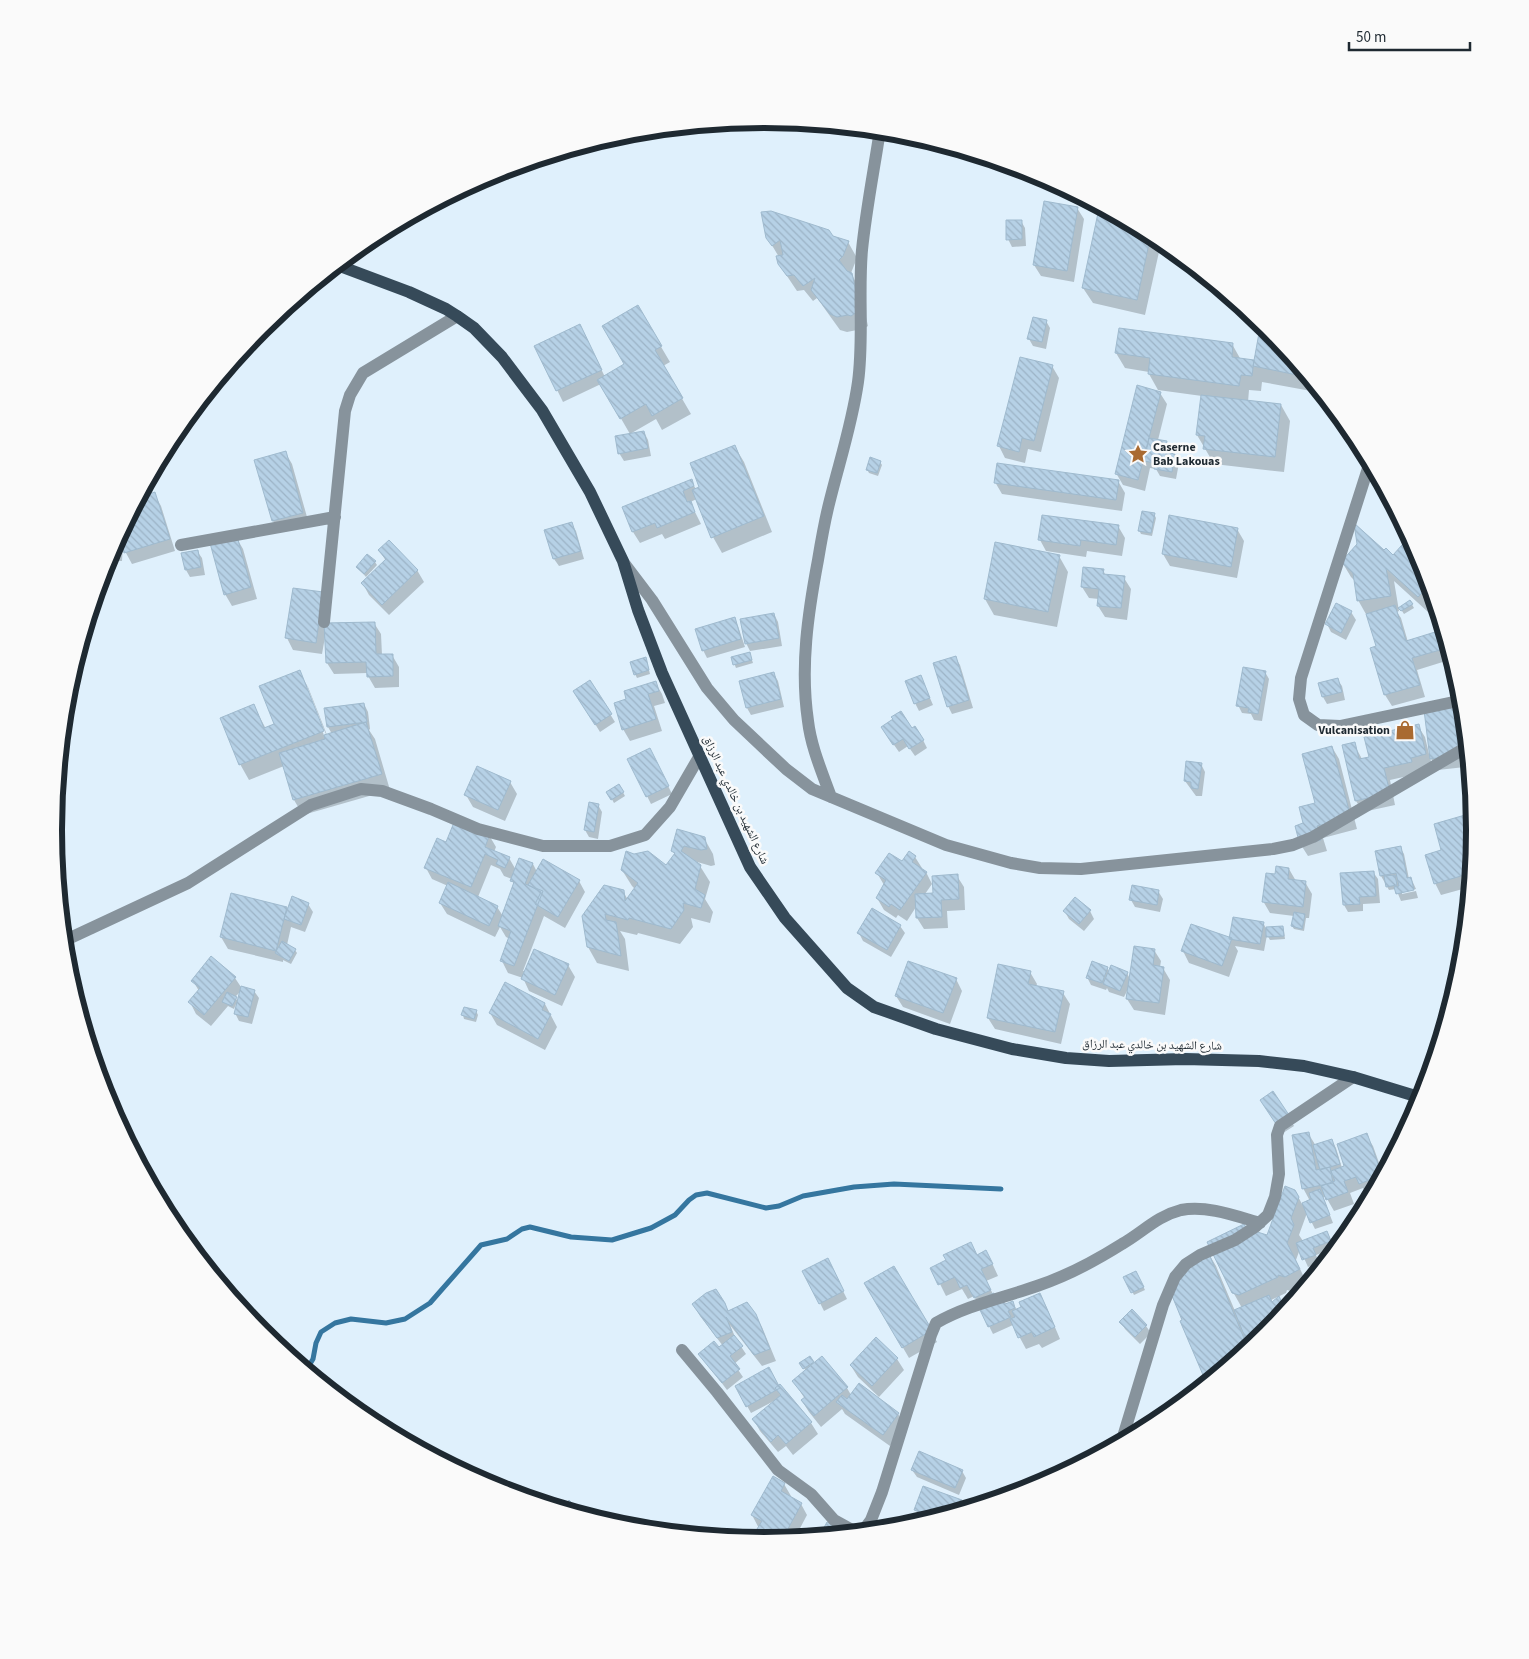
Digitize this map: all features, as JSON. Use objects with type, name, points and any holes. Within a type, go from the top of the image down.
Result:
[{"type":"main road","name":"شارع الشهيد بن خالدي عبد الرزاق","points":[[343,268],[409,292],[446,308],[474,328],[502,357],[542,410],[590,492],[623,561],[638,610],[658,664],[750,867],[785,918],[846,988],[874,1007],[946,1032],[1012,1049],[1066,1058],[1259,1061],[1304,1066],[1353,1076],[1414,1095]]},
{"type":"street","points":[[831,797],[815,754],[808,723],[804,693],[804,654],[812,594],[828,509],[858,383],[862,346],[860,290],[862,250],[879,138]]},
{"type":"street","points":[[324,622],[345,411],[350,395],[363,373],[457,316]]},
{"type":"street","points":[[1367,471],[1302,678],[1299,699],[1304,715],[1318,725],[1340,726],[1454,702]]},
{"type":"street","points":[[181,545],[335,517]]},
{"type":"street","points":[[623,561],[652,600],[707,688],[734,720],[786,769],[812,790],[946,846],[1021,864],[1040,868],[1081,869],[1272,849],[1293,845],[1313,837],[1461,750]]},
{"type":"street","points":[[72,937],[188,883],[311,805],[361,789],[382,791],[432,809],[478,829],[543,846],[610,846],[645,835],[670,807],[699,757]]},
{"type":"street","points":[[1125,1431],[1163,1305],[1175,1277],[1186,1264],[1200,1255],[1235,1240],[1268,1216],[1275,1197],[1279,1174],[1277,1135],[1280,1126],[1353,1076]]},
{"type":"street","points":[[869,1523],[882,1492],[936,1322],[975,1306],[1068,1274],[1127,1241],[1160,1217],[1183,1210],[1205,1210],[1221,1212],[1260,1223]]},
{"type":"street","points":[[682,1350],[723,1398],[778,1470],[811,1494],[834,1520],[845,1526]]},
{"type":"building","points":[[1044,201],[1078,207],[1067,271],[1033,265]]},
{"type":"building","points":[[771,211],[829,230],[833,236],[849,241],[843,256],[839,260],[847,271],[852,273],[860,310],[851,316],[837,317],[830,314],[811,290],[815,278],[803,286],[794,275],[787,276],[778,264],[776,256],[783,255],[780,240],[772,246],[766,238],[761,212]]},
{"type":"building","points":[[1098,213],[1149,242],[1137,300],[1082,288]]},
{"type":"building","points":[[1006,220],[1022,220],[1022,239],[1006,240]]},
{"type":"building","points":[[638,305],[662,346],[655,350],[683,398],[652,416],[646,404],[620,419],[597,380],[624,364],[602,326]]},
{"type":"building","points":[[1033,317],[1047,320],[1042,342],[1027,339]]},
{"type":"building","points":[[580,324],[602,370],[556,391],[534,346]]},
{"type":"building","points":[[1119,328],[1233,343],[1232,357],[1254,360],[1252,376],[1241,375],[1239,386],[1148,374],[1150,358],[1115,353]]},
{"type":"building","points":[[1259,331],[1299,375],[1253,366]]},
{"type":"building","points":[[1020,357],[1053,365],[1034,441],[1022,438],[1019,452],[997,446]]},
{"type":"building","points":[[1137,385],[1161,392],[1138,480],[1115,474]]},
{"type":"building","points":[[1201,395],[1281,404],[1275,457],[1203,449],[1205,436],[1196,435]]},
{"type":"building","points":[[644,431],[648,448],[618,454],[615,436]]},
{"type":"building","points":[[1149,438],[1167,441],[1165,452],[1175,454],[1172,472],[1154,469],[1155,463],[1144,461]]},
{"type":"building","points":[[735,445],[764,516],[711,538],[692,490],[699,487],[690,463]]},
{"type":"building","points":[[286,451],[303,513],[272,521],[254,460]]},
{"type":"building","points":[[870,457],[881,461],[877,473],[866,470]]},
{"type":"building","points":[[997,463],[1119,480],[1116,500],[994,483]]},
{"type":"building","points":[[692,479],[694,486],[683,491],[687,502],[691,501],[695,512],[657,528],[655,523],[632,532],[622,507]]},
{"type":"building","points":[[155,492],[170,539],[124,553],[122,547],[148,494]]},
{"type":"building","points":[[1142,511],[1155,513],[1151,533],[1138,531]]},
{"type":"building","points":[[1042,515],[1119,525],[1116,545],[1081,540],[1080,546],[1038,540]]},
{"type":"building","points":[[1169,515],[1238,528],[1231,567],[1162,554]]},
{"type":"building","points":[[572,522],[581,551],[553,559],[544,530]]},
{"type":"building","points":[[1354,523],[1384,550],[1386,548],[1393,555],[1404,542],[1424,591],[1418,597],[1386,568],[1391,596],[1357,601],[1353,573],[1341,562],[1357,544]]},
{"type":"building","points":[[237,536],[251,587],[224,595],[210,543]]},
{"type":"building","points":[[389,540],[418,570],[382,605],[361,583],[386,559],[378,550]]},
{"type":"building","points":[[995,542],[1060,555],[1048,612],[984,599]]},
{"type":"building","points":[[198,550],[201,567],[185,570],[181,553]]},
{"type":"building","points":[[367,554],[376,561],[364,574],[356,567]]},
{"type":"building","points":[[1083,567],[1104,569],[1103,574],[1125,576],[1121,608],[1097,606],[1099,589],[1081,587]]},
{"type":"building","points":[[293,588],[323,592],[316,643],[285,638]]},
{"type":"building","points":[[1410,600],[1413,604],[1401,611],[1398,608]]},
{"type":"building","points":[[1336,603],[1352,611],[1341,633],[1325,624]]},
{"type":"building","points":[[1395,605],[1406,641],[1435,632],[1440,650],[1412,658],[1420,685],[1384,695],[1370,648],[1376,646],[1366,614]]},
{"type":"building","points":[[774,613],[779,638],[745,644],[740,619]]},
{"type":"building","points":[[735,617],[741,639],[702,651],[695,629]]},
{"type":"building","points":[[375,622],[376,654],[393,654],[393,676],[367,677],[366,662],[326,663],[324,623]]},
{"type":"building","points":[[750,652],[752,660],[733,665],[731,657]]},
{"type":"building","points":[[956,656],[969,700],[947,707],[933,663]]},
{"type":"building","points":[[646,657],[649,670],[634,675],[630,662]]},
{"type":"building","points":[[1243,667],[1266,671],[1258,714],[1248,712],[1249,708],[1236,706]]},
{"type":"building","points":[[300,670],[324,731],[239,765],[220,718],[254,704],[264,728],[274,724],[259,686]]},
{"type":"building","points":[[774,672],[781,699],[746,708],[739,681]]},
{"type":"building","points":[[921,675],[930,698],[914,704],[905,681]]},
{"type":"building","points":[[1338,678],[1342,692],[1322,697],[1318,683]]},
{"type":"building","points":[[590,680],[612,714],[595,725],[573,691]]},
{"type":"building","points":[[656,681],[659,691],[648,694],[656,719],[622,730],[614,703],[626,699],[624,691]]},
{"type":"building","points":[[364,703],[367,722],[327,727],[324,708]]},
{"type":"building","points":[[1453,706],[1459,755],[1430,759],[1424,710]]},
{"type":"building","points":[[901,711],[912,728],[915,726],[924,740],[909,749],[903,739],[893,745],[881,727],[893,719],[891,717]]},
{"type":"building","points":[[366,722],[382,774],[293,800],[279,753],[325,739],[324,735]]},
{"type":"building","points":[[1419,724],[1426,754],[1411,758],[1412,762],[1384,768],[1390,793],[1355,801],[1342,745],[1355,742],[1359,759],[1369,757],[1364,737]]},
{"type":"building","points":[[1332,746],[1351,818],[1317,826],[1321,840],[1300,845],[1295,826],[1303,823],[1299,807],[1315,803],[1302,754]]},
{"type":"building","points":[[650,748],[669,786],[646,797],[627,759]]},
{"type":"building","points":[[1186,761],[1202,763],[1198,789],[1191,788],[1191,782],[1184,781]]},
{"type":"building","points":[[477,766],[511,781],[498,810],[464,795]]},
{"type":"building","points":[[619,784],[624,792],[611,800],[606,792]]},
{"type":"building","points":[[589,802],[599,804],[594,832],[584,830]]},
{"type":"building","points":[[1465,815],[1466,817],[1465,875],[1434,884],[1425,855],[1441,850],[1434,824]]},
{"type":"building","points":[[455,820],[490,834],[485,847],[510,857],[505,868],[496,864],[498,860],[485,854],[471,887],[424,868],[437,838],[446,842]]},
{"type":"building","points":[[677,829],[705,837],[707,849],[701,850],[684,846],[681,851],[701,865],[695,889],[705,895],[701,908],[683,903],[684,910],[671,929],[605,914],[606,920],[616,922],[621,956],[587,947],[582,916],[604,885],[624,890],[625,901],[638,883],[621,870],[626,851],[634,854],[648,851],[666,865],[675,853],[671,851]]},
{"type":"building","points":[[1401,846],[1407,878],[1411,877],[1414,890],[1396,894],[1394,887],[1399,886],[1396,873],[1380,876],[1375,851]]},
{"type":"building","points":[[909,851],[916,856],[912,862],[927,872],[900,910],[891,904],[889,907],[876,898],[886,880],[875,873],[889,853],[902,861]]},
{"type":"building","points":[[519,858],[533,863],[525,884],[543,891],[514,966],[500,961],[511,931],[498,926],[514,882],[510,881]]},
{"type":"building","points":[[543,859],[580,880],[558,917],[535,904],[541,892],[528,885]]},
{"type":"building","points":[[1276,866],[1289,868],[1288,879],[1306,881],[1303,907],[1262,902],[1266,873],[1275,874]]},
{"type":"building","points":[[1374,871],[1376,896],[1359,897],[1360,904],[1343,905],[1340,873]]},
{"type":"building","points":[[958,874],[959,899],[941,900],[942,917],[916,918],[915,894],[933,893],[932,876]]},
{"type":"building","points":[[1395,875],[1397,885],[1386,887],[1384,876]]},
{"type":"building","points":[[448,882],[498,906],[489,926],[439,903]]},
{"type":"building","points":[[1132,885],[1159,890],[1157,905],[1129,900]]},
{"type":"building","points":[[231,893],[287,907],[276,951],[220,937]]},
{"type":"building","points":[[292,896],[309,903],[301,925],[284,919]]},
{"type":"building","points":[[1075,897],[1091,910],[1079,924],[1063,911]]},
{"type":"building","points":[[872,908],[901,925],[887,950],[857,933]]},
{"type":"building","points":[[1294,912],[1305,914],[1302,929],[1291,926]]},
{"type":"building","points":[[1233,917],[1264,922],[1260,944],[1229,939]]},
{"type":"building","points":[[1191,924],[1232,938],[1222,966],[1181,951]]},
{"type":"building","points":[[1283,926],[1284,936],[1266,937],[1266,927]]},
{"type":"building","points":[[282,941],[296,949],[289,961],[275,953]]},
{"type":"building","points":[[1134,946],[1155,949],[1153,965],[1164,967],[1159,1003],[1126,999]]},
{"type":"building","points":[[534,949],[569,964],[555,995],[521,979]]},
{"type":"building","points":[[211,956],[236,977],[204,1015],[188,1002],[200,988],[191,981]]},
{"type":"building","points":[[908,961],[957,978],[943,1013],[895,996]]},
{"type":"building","points":[[1092,961],[1108,967],[1102,983],[1086,978]]},
{"type":"building","points":[[998,964],[1031,971],[1028,984],[1064,991],[1055,1032],[987,1018]]},
{"type":"building","points":[[1111,965],[1128,972],[1120,991],[1103,984]]},
{"type":"building","points":[[505,982],[545,1003],[542,1010],[551,1014],[538,1039],[489,1013]]},
{"type":"building","points":[[241,986],[255,990],[248,1017],[234,1014]]},
{"type":"building","points":[[227,992],[237,997],[232,1006],[222,1002]]},
{"type":"building","points":[[464,1007],[477,1010],[474,1019],[461,1015]]},
{"type":"building","points":[[1273,1091],[1291,1118],[1278,1127],[1260,1100]]},
{"type":"building","points":[[1309,1132],[1316,1170],[1330,1167],[1333,1183],[1302,1189],[1292,1135]]},
{"type":"building","points":[[1367,1133],[1379,1167],[1373,1178],[1359,1184],[1356,1177],[1344,1181],[1348,1192],[1326,1200],[1321,1186],[1335,1181],[1331,1171],[1344,1166],[1337,1144]]},
{"type":"building","points":[[1332,1139],[1340,1164],[1320,1170],[1313,1145]]},
{"type":"building","points":[[1285,1186],[1295,1190],[1299,1197],[1291,1218],[1294,1225],[1287,1243],[1300,1269],[1285,1277],[1278,1275],[1278,1277],[1239,1295],[1232,1293],[1207,1242],[1244,1224],[1248,1231],[1251,1230],[1267,1235]]},
{"type":"building","points":[[1320,1189],[1330,1215],[1310,1223],[1302,1203],[1311,1199],[1309,1193]]},
{"type":"building","points":[[1327,1231],[1331,1241],[1313,1248],[1316,1255],[1302,1260],[1296,1243]]},
{"type":"building","points":[[971,1242],[977,1255],[986,1250],[993,1264],[981,1269],[991,1290],[974,1298],[967,1285],[960,1288],[955,1277],[938,1285],[930,1268],[946,1260],[943,1255]]},
{"type":"building","points":[[1207,1249],[1245,1341],[1204,1376],[1180,1321],[1182,1320],[1168,1286]]},
{"type":"building","points":[[828,1258],[844,1291],[819,1304],[802,1271]]},
{"type":"building","points":[[894,1266],[932,1330],[902,1348],[864,1283]]},
{"type":"building","points":[[1136,1271],[1144,1287],[1131,1293],[1123,1277]]},
{"type":"building","points":[[716,1289],[728,1311],[747,1302],[756,1314],[770,1349],[754,1355],[726,1317],[732,1332],[717,1338],[692,1304],[706,1293]]},
{"type":"building","points":[[994,1293],[995,1296],[1000,1294],[1005,1304],[1013,1301],[1015,1308],[1008,1311],[1011,1317],[988,1327],[980,1310],[989,1295]]},
{"type":"building","points":[[1040,1293],[1055,1327],[1034,1337],[1032,1332],[1018,1338],[1010,1319],[1015,1317],[1012,1311],[1021,1307],[1019,1302]]},
{"type":"building","points":[[1269,1295],[1272,1302],[1279,1296],[1282,1303],[1246,1340],[1234,1310]]},
{"type":"building","points":[[1132,1309],[1147,1325],[1135,1337],[1119,1322]]},
{"type":"building","points":[[734,1335],[743,1346],[730,1356],[740,1369],[722,1383],[698,1354],[714,1341],[719,1347]]},
{"type":"building","points":[[876,1337],[898,1358],[872,1386],[850,1365]]},
{"type":"building","points":[[810,1356],[814,1362],[803,1369],[799,1363]]},
{"type":"building","points":[[822,1356],[848,1387],[814,1416],[801,1400],[805,1397],[792,1381]]},
{"type":"building","points":[[769,1367],[780,1388],[746,1407],[735,1386]]},
{"type":"building","points":[[859,1383],[899,1413],[883,1435],[836,1402],[842,1395],[847,1399]]},
{"type":"building","points":[[780,1384],[812,1422],[786,1444],[778,1435],[771,1442],[752,1419],[781,1395],[775,1388]]},
{"type":"building","points":[[919,1451],[963,1470],[955,1488],[911,1470]]},
{"type":"building","points":[[773,1476],[785,1483],[781,1491],[802,1503],[787,1531],[763,1532],[757,1529],[762,1521],[751,1515]]},
{"type":"building","points":[[923,1486],[962,1500],[961,1503],[923,1513],[914,1510]]},
{"type":"building","points":[[827,1522],[836,1527],[823,1529]]},
{"type":"waterway","points":[[310,1364],[321,1332],[335,1323],[351,1319],[386,1323],[405,1319],[430,1303],[481,1245],[507,1239],[522,1229],[530,1227],[571,1237],[612,1240],[651,1228],[675,1215],[696,1195],[707,1193],[766,1208],[779,1206],[803,1196],[854,1187],[894,1184],[1001,1189]]},
{"type":"place","name":"Caserne Bab Lakouas","points":[[1138,454]]},
{"type":"place","name":"Vulcanisation","points":[[1405,730]]}]
